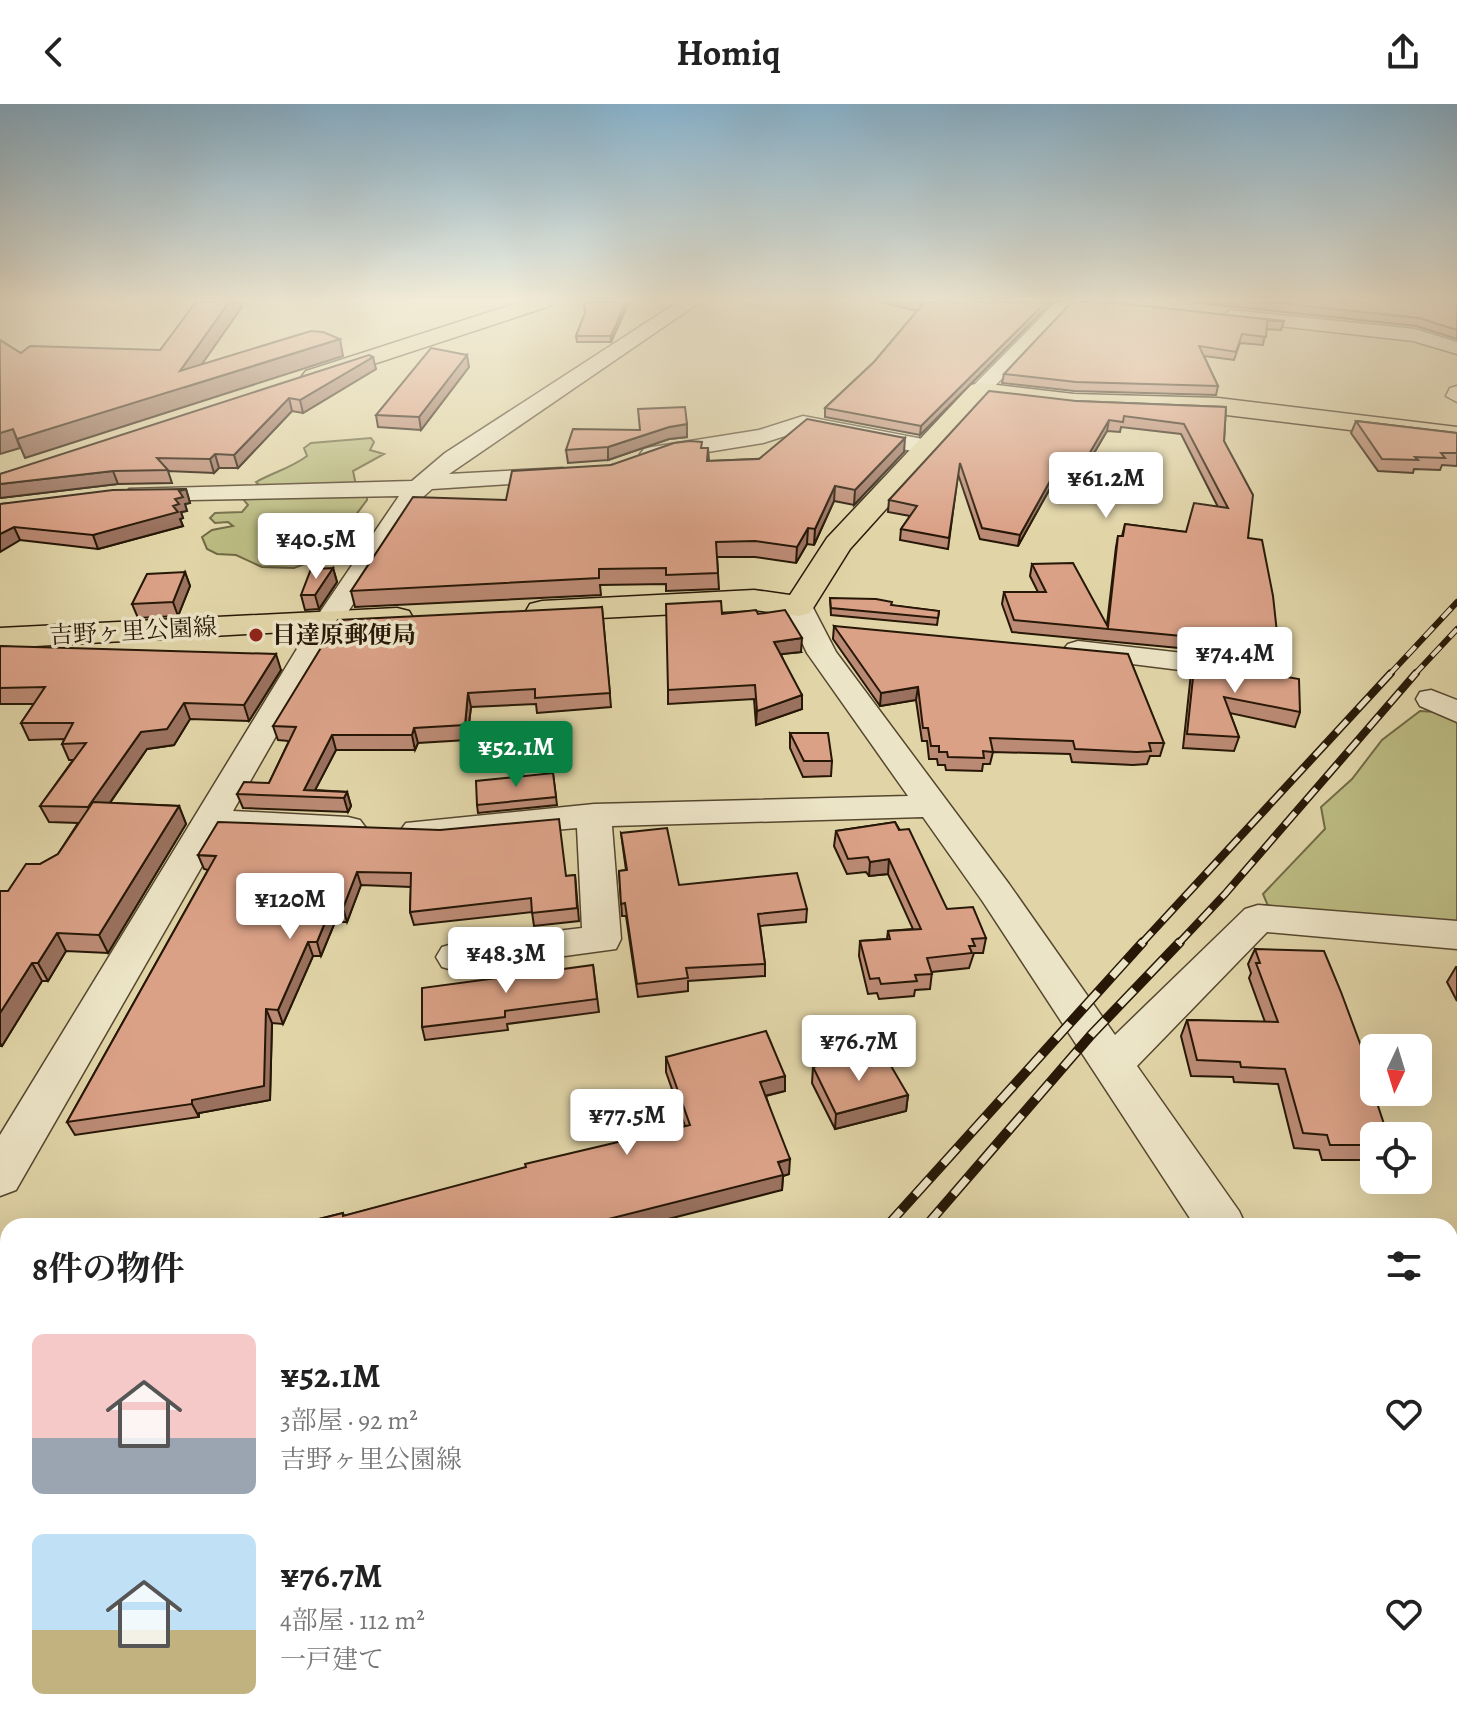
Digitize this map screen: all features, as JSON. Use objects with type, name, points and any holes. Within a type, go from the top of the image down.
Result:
[{"type":"main road","points":[[287,385],[309,378]]},
{"type":"main road","points":[[518,612],[754,600],[815,620],[838,544],[980,390],[1064,401],[1218,406],[1457,435]]},
{"type":"main road","name":"吉野ヶ里公園線","points":[[0,638],[423,616]]},
{"type":"street","points":[[0,1176],[328,621],[392,521],[422,485],[453,458],[575,378]]},
{"type":"street","points":[[980,390],[992,378]]},
{"type":"street","points":[[633,462],[670,449],[763,436],[803,423],[928,447]]},
{"type":"street","points":[[118,494],[422,485],[585,474]]},
{"type":"street","points":[[815,620],[822,653],[934,806],[1217,1218]]},
{"type":"street","points":[[1043,647],[1199,662],[1266,672]]},
{"type":"street","points":[[211,821],[415,831],[594,815],[934,806]]},
{"type":"street","points":[[456,957],[602,939],[594,815]]},
{"type":"street","points":[[1113,1064],[1258,918],[1457,935]]},
{"type":"green space","points":[[371,438],[374,442],[370,450],[384,454],[353,471],[356,485],[367,494],[367,500],[352,520],[352,538],[340,551],[311,550],[300,554],[310,562],[294,568],[262,567],[236,555],[217,554],[207,549],[202,537],[212,530],[233,526],[228,522],[215,523],[210,518],[215,513],[242,512],[248,505],[243,499],[258,494],[261,487],[256,482],[307,456],[304,448],[311,443]]},
{"type":"green space","points":[[1420,711],[1437,712],[1457,722],[1457,922],[1268,906],[1263,894],[1325,829],[1321,807],[1352,779],[1382,740]]},
{"type":"building","points":[[0,378],[214,378],[17,439],[13,429],[0,433]]},
{"type":"building","points":[[298,378],[337,378],[300,400],[289,398],[234,455],[215,454],[210,459],[157,458],[168,470],[113,471],[0,484],[0,474]]},
{"type":"building","points":[[406,378],[449,378],[419,417],[376,415]]},
{"type":"building","points":[[857,378],[969,378],[921,426],[825,408]]},
{"type":"building","points":[[1039,378],[1214,378],[1218,386],[1076,382]]},
{"type":"building","points":[[989,391],[1076,401],[1226,407],[1224,441],[1253,495],[1248,538],[1262,540],[1279,651],[1203,638],[1014,620],[1004,592],[1046,592],[1032,564],[1073,563],[1108,627],[1118,536],[1123,536],[1125,524],[1186,532],[1194,503],[1228,508],[1184,424],[1124,416],[1123,422],[1109,420],[1076,476],[1055,472],[1020,535],[982,528],[960,463],[949,538],[901,529],[917,506],[889,500]]},
{"type":"building","points":[[685,407],[687,424],[608,447],[566,450],[573,429],[640,430],[638,409]]},
{"type":"building","points":[[807,419],[905,438],[855,490],[835,486],[815,529],[808,528],[797,547],[755,541],[716,542],[718,573],[666,575],[666,568],[599,569],[599,578],[351,591],[413,497],[506,500],[512,471],[611,465],[674,443],[690,441],[702,442],[701,448],[708,448],[707,461],[759,459]]},
{"type":"building","points":[[1356,421],[1457,433],[1457,453],[1441,453],[1445,458],[1382,459]]},
{"type":"building","points":[[186,489],[179,491],[183,497],[175,499],[179,504],[173,506],[178,512],[93,535],[14,527],[0,534],[0,504],[113,490]]},
{"type":"building","points":[[333,568],[315,595],[301,595],[311,569]]},
{"type":"building","points":[[185,572],[173,602],[132,604],[147,574]]},
{"type":"building","points":[[830,598],[876,599],[892,602],[891,605],[939,611],[938,618],[831,608]]},
{"type":"building","points":[[721,601],[722,614],[785,610],[802,638],[774,642],[802,695],[757,711],[755,685],[668,690],[666,604]]},
{"type":"building","points":[[602,607],[610,693],[535,698],[535,689],[468,693],[465,725],[414,728],[412,735],[332,735],[304,790],[347,792],[344,798],[237,794],[244,782],[269,783],[296,727],[273,726],[338,620]]},
{"type":"building","points":[[834,626],[1128,654],[1164,743],[1149,743],[1151,751],[1137,752],[1075,749],[1073,741],[990,738],[993,752],[983,751],[984,758],[948,757],[947,752],[939,752],[939,746],[931,746],[928,728],[923,728],[918,687],[881,693]]},
{"type":"building","points":[[0,646],[276,654],[244,705],[184,703],[167,729],[141,732],[88,807],[40,806],[86,743],[62,744],[73,723],[21,723],[45,687],[0,688]]},
{"type":"building","points":[[1195,659],[1281,672],[1281,676],[1299,679],[1300,712],[1224,697],[1239,737],[1187,734]]},
{"type":"building","points":[[790,733],[828,733],[832,761],[804,761]]},
{"type":"building","points":[[553,773],[556,797],[477,805],[476,781]]},
{"type":"building","points":[[93,802],[179,806],[99,935],[57,933],[38,963],[32,963],[0,1013],[0,891],[8,891],[26,864],[40,864],[58,854]]},
{"type":"building","points":[[559,819],[566,876],[575,875],[577,908],[532,913],[531,898],[410,912],[411,873],[357,872],[343,908],[331,908],[317,942],[308,942],[278,1010],[266,1009],[264,1086],[192,1100],[192,1104],[67,1122],[216,856],[198,855],[218,822],[440,830]]},
{"type":"building","points":[[895,822],[899,830],[909,829],[947,909],[973,907],[986,938],[972,939],[975,946],[969,946],[972,953],[927,958],[932,974],[915,975],[917,981],[881,984],[879,978],[870,979],[860,941],[890,939],[888,931],[921,929],[889,859],[870,862],[868,857],[848,859],[836,831]]},
{"type":"building","points":[[667,828],[679,885],[797,873],[807,909],[758,914],[765,964],[686,968],[688,978],[637,984],[625,903],[621,904],[619,871],[627,870],[621,833]]},
{"type":"building","points":[[1255,949],[1324,951],[1360,1043],[1360,1106],[1378,1106],[1383,1122],[1360,1122],[1360,1145],[1330,1145],[1327,1135],[1303,1133],[1285,1069],[1241,1067],[1240,1062],[1197,1060],[1187,1020],[1278,1022],[1256,963],[1260,963]]},
{"type":"building","points":[[593,965],[597,999],[505,1011],[505,1017],[422,1027],[422,988]]},
{"type":"building","points":[[766,1031],[785,1076],[760,1082],[790,1159],[778,1162],[783,1175],[613,1218],[323,1218],[343,1213],[343,1216],[526,1167],[525,1164],[690,1125],[666,1057]]},
{"type":"building","points":[[884,1054],[908,1095],[836,1114],[813,1067],[854,1057],[858,1061]]},
{"type":"railway","points":[[1389,675],[1457,602]]},
{"type":"railway","points":[[1414,675],[1457,629]]},
{"type":"railway","points":[[1141,944],[1391,673]]},
{"type":"railway","points":[[1178,944],[1416,673]]},
{"type":"railway","points":[[894,1218],[1143,942]]},
{"type":"railway","points":[[933,1218],[1091,1035],[1180,942]]},
{"type":"place","name":"目達原郵便局","points":[[256,635]]}]
